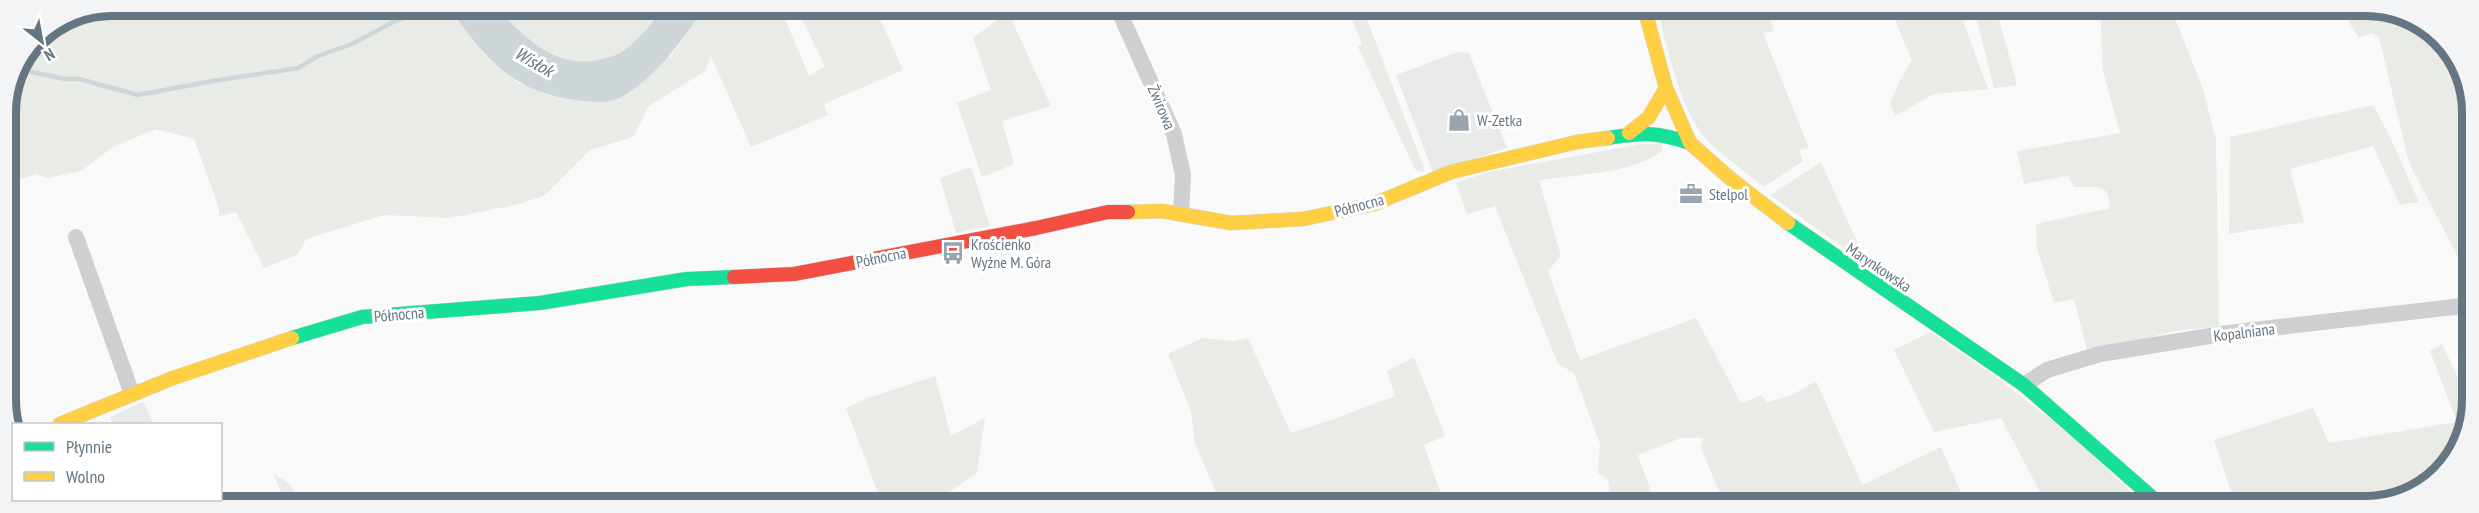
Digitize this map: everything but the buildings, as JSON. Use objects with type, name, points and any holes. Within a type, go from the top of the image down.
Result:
[{"type":"street","name":"Żwirowa","points":[[1121,16],[1174,135],[1183,175],[1181,214]]},
{"type":"street","name":"Marynkowska","points":[[1646,16],[1666,88],[1690,144],[1809,240],[2024,385],[2150,496]]},
{"type":"street","points":[[1629,133],[1649,117],[1666,88]]},
{"type":"street","name":"Północna","points":[[62,423],[132,394],[319,329],[362,317],[540,303],[687,279],[794,274],[1108,212],[1157,210],[1231,223],[1303,219],[1374,204],[1451,172],[1517,155],[1629,133],[1649,132],[1668,135],[1690,144]]},
{"type":"street","points":[[76,237],[132,394]]},
{"type":"street","name":"Kopalniana","points":[[2024,385],[2047,370],[2100,354],[2228,333],[2462,306]]},
{"type":"shaded area","points":[[112,16],[456,16],[486,56],[519,84],[671,56],[699,16],[784,16],[809,76],[825,66],[800,16],[879,16],[903,70],[824,104],[828,115],[751,147],[711,56],[705,71],[649,106],[633,137],[590,150],[544,196],[515,205],[450,218],[384,215],[306,239],[298,254],[264,268],[236,212],[219,216],[219,208],[194,139],[156,129],[113,147],[81,171],[48,178],[36,174],[17,181],[17,106],[24,76],[33,59],[59,33],[94,18]]},
{"type":"shaded area","points":[[505,16],[657,16],[627,49],[613,56],[586,61],[570,60],[556,55],[542,48],[517,29]]},
{"type":"shaded area","points":[[1003,16],[1010,16],[1051,106],[1002,121],[1014,164],[982,177],[957,103],[991,90],[973,38]]},
{"type":"shaded area","points":[[1366,16],[1424,172],[1416,171],[1358,47],[1362,44],[1351,17]]},
{"type":"shaded area","points":[[1659,16],[1770,16],[1774,31],[1763,33],[1809,148],[1799,150],[1803,161],[1764,187],[1727,158],[1707,140],[1698,128],[1682,96]]},
{"type":"shaded area","points":[[1893,16],[1976,16],[1963,21],[1988,89],[1934,94],[1895,116],[1890,104],[1912,60]]},
{"type":"shaded area","points":[[1976,16],[1998,16],[2017,85],[1994,88]]},
{"type":"shaded area","points":[[2100,16],[2174,16],[2203,89],[2216,140],[2219,326],[2175,331],[2088,353],[2074,299],[2054,303],[2037,248],[2036,224],[2110,208],[2107,192],[2098,187],[2074,187],[2068,176],[2024,184],[2017,151],[2120,133],[2103,71]]},
{"type":"shaded area","points":[[2345,16],[2385,18],[2409,26],[2425,36],[2443,54],[2453,70],[2461,94],[2462,112],[2462,265],[2409,163],[2379,37],[2371,33],[2359,38]]},
{"type":"shaded area","points":[[1458,52],[1469,53],[1507,148],[1433,172],[1396,75]]},
{"type":"shaded area","points":[[2373,105],[2419,202],[2400,205],[2373,146],[2290,169],[2304,222],[2229,234],[2230,137]]},
{"type":"shaded area","points":[[1641,144],[1662,144],[1662,151],[1637,164],[1586,175],[1539,180],[1561,256],[1548,271],[1580,360],[1696,318],[1741,403],[1762,395],[1767,402],[1792,395],[1816,381],[1862,485],[1941,447],[1963,496],[1721,496],[1701,448],[1703,438],[1681,438],[1638,455],[1652,496],[1612,496],[1608,479],[1598,473],[1600,444],[1574,373],[1558,364],[1495,206],[1467,214],[1456,183],[1488,172]]},
{"type":"shaded area","points":[[1821,162],[1862,253],[1859,259],[1770,195]]},
{"type":"shaded area","points":[[971,167],[990,226],[956,233],[940,178]]},
{"type":"shaded area","points":[[1931,332],[1996,377],[2079,442],[2135,496],[2042,496],[2001,418],[1934,432],[1894,350]]},
{"type":"shaded area","points":[[1202,338],[1234,341],[1248,338],[1291,433],[1395,396],[1387,371],[1414,357],[1445,436],[1424,445],[1442,496],[1218,496],[1195,444],[1191,411],[1168,354]]},
{"type":"shaded area","points":[[2442,344],[2462,386],[2462,400],[2461,419],[2455,437],[2443,459],[2430,473],[2416,482],[2349,496],[2232,496],[2214,440],[2313,408],[2329,443],[2457,422],[2430,351]]},
{"type":"shaded area","points":[[935,376],[951,436],[985,418],[977,473],[943,496],[879,496],[846,408],[868,398]]},
{"type":"shaded area","points":[[143,402],[154,423],[113,423],[110,417]]},
{"type":"shaded area","points":[[273,473],[290,484],[296,496],[283,496]]},
{"type":"shaded area","points":[[2416,482],[2385,495],[2349,496]]},
{"type":"water","name":"Wisłok","points":[[455,16],[505,16],[517,29],[542,48],[570,60],[586,61],[613,56],[627,49],[657,16],[699,16],[670,55],[638,86],[619,98],[601,102],[553,96],[534,89],[501,69],[474,41]]},
{"type":"waterway","points":[[27,71],[65,79],[79,79],[138,95],[298,68],[318,56],[352,44],[395,21],[410,16]]},
{"type":"traffic: fast","points":[[1608,138],[1649,134],[1668,136],[1690,143]]},
{"type":"traffic: fast","points":[[1788,223],[2024,385],[2150,496]]},
{"type":"traffic: fast","points":[[292,338],[362,317],[540,303],[687,279],[734,277]]},
{"type":"traffic: slow","points":[[1646,16],[1666,88],[1690,143],[1732,180],[1788,223]]},
{"type":"traffic: slow","points":[[1629,133],[1649,117],[1666,88]]},
{"type":"traffic: slow","points":[[1128,212],[1162,211],[1231,223],[1303,219],[1374,204],[1451,172],[1577,142],[1608,138]]},
{"type":"traffic: slow","points":[[62,423],[173,378],[292,338]]},
{"type":"traffic: jam","points":[[734,277],[794,274],[1108,212],[1128,212]]},
{"type":"place","name":"W-Zetka","points":[[1459,120]]},
{"type":"place","name":"Stelpol","points":[[1691,194]]},
{"type":"place","name":"Krościenko Wyżne M. Góra","points":[[953,253]]}]
